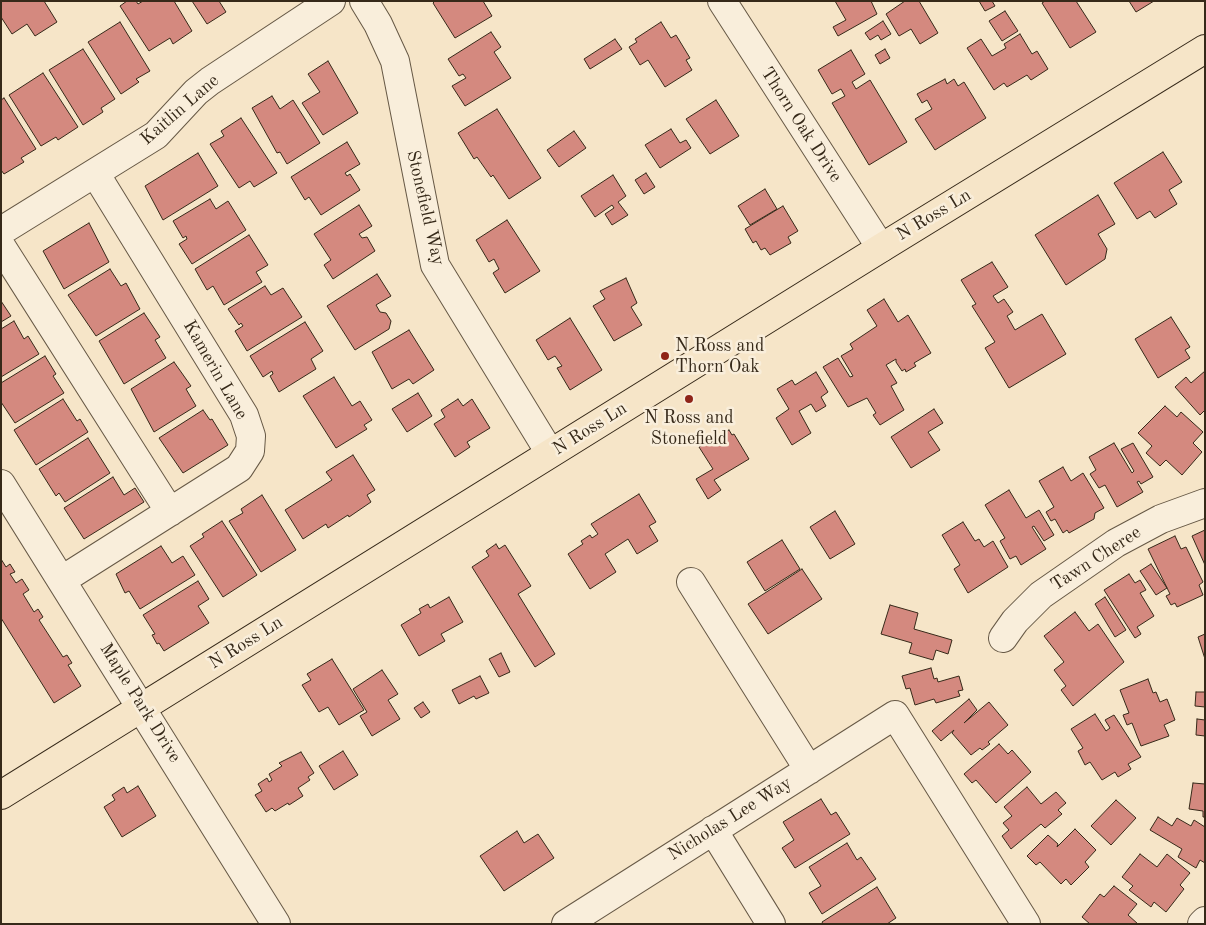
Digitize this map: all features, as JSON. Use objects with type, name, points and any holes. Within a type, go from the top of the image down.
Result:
[{"type":"main road","name":"N Ross Ln","points":[[1,795],[550,453],[1205,49]]},
{"type":"street","name":"Kaitlin Lane","points":[[1,231],[156,135],[196,92],[210,81],[331,1]]},
{"type":"street","name":"Stonefield Way","points":[[364,1],[378,24],[395,61],[435,265],[550,453]]},
{"type":"street","name":"Thorn Oak Drive","points":[[722,1],[881,248]]},
{"type":"street","name":"Kamerin Lane","points":[[62,580],[240,468],[250,452],[251,436],[244,415],[95,173]]},
{"type":"street","points":[[1,246],[170,512]]},
{"type":"street","name":"Maple Park Drive","points":[[5,497],[62,580],[276,924]]},
{"type":"street","name":"Tawn Cheree","points":[[1003,638],[1016,621],[1041,596],[1116,543],[1161,519],[1205,503]]},
{"type":"street","points":[[690,582],[809,770]]},
{"type":"street","name":"Nicholas Lee Way","points":[[566,924],[895,715],[1026,924]]},
{"type":"street","points":[[713,830],[771,924]]},
{"type":"street","points":[[1202,924],[1205,921]]},
{"type":"building","points":[[1,1],[44,1],[57,22],[35,36],[27,24],[12,34],[1,17]]},
{"type":"building","points":[[127,1],[136,1],[138,4],[143,1],[174,1],[192,31],[173,44],[170,38],[149,51],[120,6]]},
{"type":"building","points":[[192,1],[219,1],[226,12],[207,24]]},
{"type":"building","points":[[435,1],[483,1],[492,16],[455,38],[433,3]]},
{"type":"building","points":[[835,1],[871,1],[877,14],[838,36],[833,27],[846,20]]},
{"type":"building","points":[[905,1],[919,1],[938,33],[920,44],[911,29],[899,36],[886,14]]},
{"type":"building","points":[[979,1],[992,1],[995,6],[985,11]]},
{"type":"building","points":[[1045,1],[1076,1],[1096,32],[1070,48],[1042,3]]},
{"type":"building","points":[[1129,1],[1154,1],[1136,12]]},
{"type":"building","points":[[1005,11],[1018,31],[1002,41],[989,21]]},
{"type":"building","points":[[883,21],[891,34],[881,40],[878,35],[870,40],[865,33]]},
{"type":"building","points":[[120,22],[150,71],[136,79],[139,82],[121,94],[88,42]]},
{"type":"building","points":[[661,22],[671,38],[676,35],[690,58],[686,60],[692,70],[665,87],[648,60],[640,65],[629,47],[637,42],[635,39]]},
{"type":"building","points":[[491,32],[501,47],[494,52],[511,78],[465,106],[452,86],[466,78],[463,74],[459,76],[448,59]]},
{"type":"building","points":[[1020,34],[1032,54],[1037,51],[1048,69],[1031,80],[1027,75],[1007,87],[1004,83],[994,90],[967,48],[981,39],[992,56],[1006,48],[1004,44]]},
{"type":"building","points":[[615,39],[622,49],[590,69],[584,59]]},
{"type":"building","points":[[83,49],[115,99],[101,108],[103,112],[83,125],[49,70]]},
{"type":"building","points":[[885,49],[890,58],[880,64],[875,55]]},
{"type":"building","points":[[851,50],[865,74],[852,82],[856,89],[870,80],[907,142],[869,165],[832,103],[845,96],[841,89],[832,94],[818,70]]},
{"type":"building","points":[[328,61],[358,113],[323,135],[302,103],[320,92],[308,74]]},
{"type":"building","points":[[43,73],[78,127],[58,140],[56,137],[41,146],[9,95]]},
{"type":"building","points":[[945,79],[947,84],[954,79],[958,86],[964,82],[986,118],[935,150],[915,119],[932,109],[927,100],[922,103],[917,94]]},
{"type":"building","points":[[272,96],[280,109],[293,100],[320,143],[287,164],[280,152],[277,153],[252,108]]},
{"type":"building","points":[[4,98],[36,149],[21,158],[24,162],[4,174],[1,170],[1,100]]},
{"type":"building","points":[[716,100],[739,136],[710,154],[686,119]]},
{"type":"building","points":[[497,109],[541,178],[509,199],[493,175],[491,177],[477,157],[474,159],[458,133]]},
{"type":"building","points":[[241,118],[277,173],[254,187],[250,181],[239,188],[210,144],[224,136],[221,131]]},
{"type":"building","points":[[671,129],[680,143],[686,140],[691,148],[660,168],[645,145]]},
{"type":"building","points":[[574,131],[586,148],[559,167],[547,150]]},
{"type":"building","points":[[347,142],[360,164],[345,173],[347,176],[350,174],[360,190],[321,215],[309,197],[305,200],[291,177]]},
{"type":"building","points":[[1163,152],[1182,182],[1169,190],[1177,204],[1155,218],[1150,211],[1137,219],[1114,183]]},
{"type":"building","points":[[198,153],[218,186],[163,220],[145,186]]},
{"type":"building","points":[[646,173],[655,187],[644,194],[635,180]]},
{"type":"building","points":[[613,175],[626,196],[618,202],[628,215],[612,225],[605,214],[614,208],[612,205],[595,217],[581,196]]},
{"type":"building","points":[[765,189],[777,209],[750,225],[738,206]]},
{"type":"building","points":[[1098,195],[1115,224],[1098,234],[1107,249],[1105,259],[1066,285],[1035,235]]},
{"type":"building","points":[[210,199],[216,209],[228,201],[246,230],[192,264],[179,244],[187,239],[186,236],[183,238],[173,221]]},
{"type":"building","points":[[359,205],[372,226],[359,234],[362,238],[367,237],[375,251],[333,279],[324,265],[331,260],[314,234]]},
{"type":"building","points":[[783,206],[798,231],[788,237],[791,243],[770,255],[765,248],[761,250],[756,241],[753,243],[745,229]]},
{"type":"building","points":[[507,220],[540,271],[505,293],[493,273],[499,269],[494,259],[489,262],[476,240]]},
{"type":"building","points":[[89,223],[109,262],[64,289],[43,251]]},
{"type":"building","points":[[249,235],[268,265],[256,272],[262,282],[224,305],[213,286],[207,290],[195,269]]},
{"type":"building","points":[[992,262],[1008,287],[993,296],[998,303],[1004,299],[1013,312],[1007,316],[1015,330],[1042,314],[1066,354],[1009,388],[985,348],[995,342],[972,306],[976,304],[961,280]]},
{"type":"building","points":[[110,269],[121,286],[126,283],[140,309],[96,336],[68,295]]},
{"type":"building","points":[[377,274],[391,296],[376,305],[380,312],[386,313],[391,321],[389,329],[355,350],[327,306]]},
{"type":"building","points":[[626,278],[637,303],[631,307],[642,325],[614,341],[593,306],[605,299],[600,291]]},
{"type":"building","points":[[265,286],[271,295],[283,288],[302,317],[247,351],[235,331],[243,326],[241,323],[239,325],[228,309]]},
{"type":"building","points":[[884,299],[898,322],[908,315],[931,353],[914,363],[916,366],[906,372],[905,369],[902,371],[896,359],[886,365],[897,383],[891,386],[904,410],[880,425],[873,415],[876,413],[867,398],[848,407],[823,367],[838,358],[850,377],[853,376],[841,356],[853,349],[850,344],[877,326],[867,310]]},
{"type":"building","points":[[1,301],[11,316],[1,322]]},
{"type":"building","points":[[144,313],[160,337],[155,340],[166,358],[124,384],[99,341]]},
{"type":"building","points":[[1171,317],[1190,347],[1185,350],[1190,358],[1158,378],[1135,339]]},
{"type":"building","points":[[570,318],[602,370],[570,390],[557,368],[562,366],[555,356],[548,360],[536,340]]},
{"type":"building","points":[[14,321],[24,339],[28,336],[39,354],[1,377],[1,329]]},
{"type":"building","points":[[305,322],[323,351],[311,359],[316,369],[279,392],[270,376],[273,374],[272,371],[263,377],[250,356]]},
{"type":"building","points":[[409,330],[434,370],[413,384],[409,379],[392,389],[372,352]]},
{"type":"building","points":[[45,356],[56,374],[53,376],[64,393],[15,423],[1,402],[1,383]]},
{"type":"building","points":[[174,362],[191,386],[186,389],[196,406],[154,432],[131,389]]},
{"type":"building","points":[[1205,371],[1205,410],[1200,415],[1175,387],[1186,377],[1191,383]]},
{"type":"building","points":[[816,372],[828,392],[821,397],[826,406],[816,412],[811,404],[799,411],[811,433],[792,445],[776,418],[789,409],[777,389],[792,380],[795,385]]},
{"type":"building","points":[[334,377],[352,406],[360,401],[372,420],[364,425],[367,429],[336,448],[303,396]]},
{"type":"building","points":[[418,393],[432,416],[407,432],[392,409]]},
{"type":"building","points":[[63,399],[77,421],[80,419],[88,432],[36,465],[14,430]]},
{"type":"building","points":[[458,399],[463,406],[472,399],[490,428],[467,442],[470,447],[455,457],[434,424],[445,417],[441,410]]},
{"type":"building","points":[[1165,406],[1177,417],[1181,412],[1203,432],[1193,443],[1202,452],[1182,475],[1166,460],[1160,466],[1146,453],[1152,446],[1138,433]]},
{"type":"building","points":[[934,409],[943,423],[928,432],[940,450],[911,468],[891,437]]},
{"type":"building","points":[[203,410],[210,420],[212,419],[228,445],[183,473],[159,438]]},
{"type":"building","points":[[729,430],[732,435],[734,434],[749,459],[714,480],[721,490],[708,499],[696,479],[713,469],[699,447]]},
{"type":"building","points":[[88,438],[110,473],[65,502],[59,493],[56,496],[39,469]]},
{"type":"building","points":[[1114,443],[1132,473],[1134,471],[1121,449],[1133,443],[1153,477],[1141,484],[1139,481],[1137,482],[1143,492],[1117,507],[1105,485],[1099,488],[1090,474],[1096,470],[1089,457]]},
{"type":"building","points":[[353,455],[375,490],[367,495],[371,502],[349,517],[348,515],[328,528],[326,524],[303,539],[285,510],[332,480],[326,472]]},
{"type":"building","points":[[1063,467],[1071,481],[1083,473],[1104,508],[1095,513],[1094,519],[1069,533],[1067,530],[1063,533],[1055,519],[1051,521],[1046,512],[1054,507],[1039,481]]},
{"type":"building","points":[[113,477],[124,495],[135,488],[144,502],[84,539],[64,508]]},
{"type":"building","points":[[1009,490],[1026,518],[1039,510],[1054,535],[1044,541],[1034,526],[1032,527],[1046,549],[1021,565],[1016,556],[1010,559],[1000,541],[1005,538],[985,505]]},
{"type":"building","points":[[639,494],[656,522],[649,526],[658,541],[637,554],[628,539],[605,554],[616,572],[590,589],[568,554],[583,544],[581,541],[590,535],[592,538],[598,534],[591,524]]},
{"type":"building","points":[[262,495],[296,550],[261,572],[229,521],[243,513],[241,509]]},
{"type":"building","points":[[835,511],[855,544],[830,559],[810,527]]},
{"type":"building","points":[[222,521],[257,575],[223,597],[190,546],[204,537],[202,534]]},
{"type":"building","points":[[963,522],[975,541],[979,539],[984,547],[993,541],[1008,567],[968,593],[954,569],[960,565],[942,535]]},
{"type":"building","points":[[1205,530],[1205,565],[1192,536]]},
{"type":"building","points":[[1175,536],[1181,549],[1186,547],[1203,582],[1199,585],[1203,595],[1177,607],[1175,603],[1171,605],[1166,596],[1170,594],[1148,549]]},
{"type":"building","points":[[782,540],[800,569],[765,591],[747,562]]},
{"type":"building","points":[[496,544],[499,549],[505,545],[531,586],[518,594],[555,654],[535,667],[472,567],[489,556],[486,551]]},
{"type":"building","points":[[161,546],[172,563],[183,556],[195,575],[140,609],[129,591],[125,593],[116,574]]},
{"type":"building","points":[[1,559],[6,567],[10,564],[15,572],[10,574],[16,583],[22,579],[29,590],[23,594],[34,612],[38,609],[43,617],[39,620],[63,657],[67,655],[72,663],[68,665],[81,686],[54,703],[1,618]]},
{"type":"building","points":[[1151,564],[1167,588],[1156,595],[1140,571]]},
{"type":"building","points":[[802,569],[822,599],[768,634],[748,604]]},
{"type":"building","points":[[1129,574],[1135,583],[1140,580],[1146,590],[1140,593],[1154,616],[1137,627],[1141,634],[1135,638],[1104,590]]},
{"type":"building","points":[[198,581],[209,599],[198,606],[209,623],[164,651],[159,643],[157,644],[152,635],[155,634],[143,615]]},
{"type":"building","points":[[449,597],[463,622],[441,634],[445,641],[419,656],[401,625],[421,613],[419,609],[428,604],[430,608]]},
{"type":"building","points":[[1105,597],[1126,630],[1115,637],[1095,604]]},
{"type":"building","points":[[890,605],[918,613],[914,629],[952,640],[948,654],[936,650],[933,660],[909,653],[912,643],[881,634]]},
{"type":"building","points":[[1075,612],[1089,631],[1098,624],[1124,662],[1073,706],[1061,690],[1066,686],[1054,670],[1064,662],[1044,636]]},
{"type":"building","points":[[1205,634],[1205,659],[1198,637]]},
{"type":"building","points":[[501,653],[510,672],[499,677],[489,659]]},
{"type":"building","points":[[332,659],[364,710],[339,725],[328,707],[319,712],[302,685],[311,680],[307,674]]},
{"type":"building","points":[[931,668],[934,679],[937,678],[938,682],[959,676],[963,690],[958,691],[960,696],[936,703],[934,699],[915,705],[910,688],[906,689],[902,676]]},
{"type":"building","points":[[382,670],[398,694],[388,700],[400,719],[372,736],[360,716],[367,712],[353,689]]},
{"type":"building","points":[[480,676],[489,693],[476,699],[474,696],[459,704],[452,690]]},
{"type":"building","points":[[1148,679],[1153,693],[1156,692],[1160,702],[1167,699],[1175,720],[1164,725],[1169,736],[1141,746],[1132,723],[1127,725],[1123,715],[1129,713],[1120,690]]},
{"type":"building","points":[[1196,692],[1205,692],[1205,707],[1195,706]]},
{"type":"building","points":[[969,699],[977,710],[964,723],[989,702],[1008,725],[988,742],[990,744],[982,750],[980,748],[971,755],[952,733],[954,730],[941,741],[932,731]]},
{"type":"building","points":[[423,702],[430,712],[421,718],[414,708]]},
{"type":"building","points":[[1095,714],[1106,731],[1110,728],[1105,720],[1114,715],[1141,757],[1128,764],[1131,769],[1118,777],[1115,772],[1102,780],[1090,762],[1085,765],[1078,751],[1083,748],[1071,729]]},
{"type":"building","points":[[1197,719],[1205,720],[1205,736],[1196,735]]},
{"type":"building","points":[[999,744],[1008,754],[1012,750],[1031,772],[996,803],[976,780],[972,783],[964,774]]},
{"type":"building","points":[[343,751],[358,775],[334,790],[319,766]]},
{"type":"building","points":[[301,752],[314,773],[308,777],[310,780],[298,788],[303,796],[289,805],[288,803],[275,811],[272,808],[266,812],[255,795],[262,791],[258,784],[267,778],[269,782],[272,780],[269,774],[282,766],[279,763]]},
{"type":"building","points":[[1193,783],[1205,784],[1205,817],[1203,817],[1203,811],[1189,809]]},
{"type":"building","points":[[138,786],[156,816],[122,837],[104,807],[115,800],[112,795],[124,787],[127,793]]},
{"type":"building","points":[[1027,787],[1041,804],[1056,792],[1066,803],[1058,810],[1062,814],[1045,828],[1041,824],[1011,849],[1002,836],[1009,830],[1003,823],[1012,816],[1004,807]]},
{"type":"building","points":[[821,799],[831,815],[836,812],[850,834],[795,868],[782,848],[794,840],[783,822]]},
{"type":"building","points":[[1116,800],[1136,818],[1111,845],[1091,826]]},
{"type":"building","points":[[1158,817],[1172,826],[1177,818],[1191,826],[1194,820],[1205,827],[1205,863],[1200,860],[1196,868],[1178,857],[1182,849],[1150,830]]},
{"type":"building","points":[[1075,829],[1096,850],[1085,862],[1089,867],[1071,885],[1066,879],[1061,884],[1040,862],[1036,865],[1027,856],[1048,835],[1058,844],[1057,847]]},
{"type":"building","points":[[517,831],[524,843],[538,834],[554,858],[504,891],[480,856]]},
{"type":"building","points":[[847,843],[857,860],[861,857],[876,879],[822,914],[809,893],[821,886],[809,867]]},
{"type":"building","points":[[1140,854],[1157,867],[1167,854],[1190,873],[1180,885],[1184,889],[1166,912],[1154,902],[1151,907],[1129,890],[1133,886],[1122,877]]},
{"type":"building","points":[[1114,886],[1137,904],[1128,915],[1138,924],[1090,924],[1082,917],[1100,894],[1104,897]]},
{"type":"building","points":[[877,887],[896,918],[887,924],[823,924],[822,922]]},
{"type":"place","name":"N Ross and Thorn Oak","points":[[665,356]]},
{"type":"place","name":"N Ross and Stonefield","points":[[689,399]]}]
